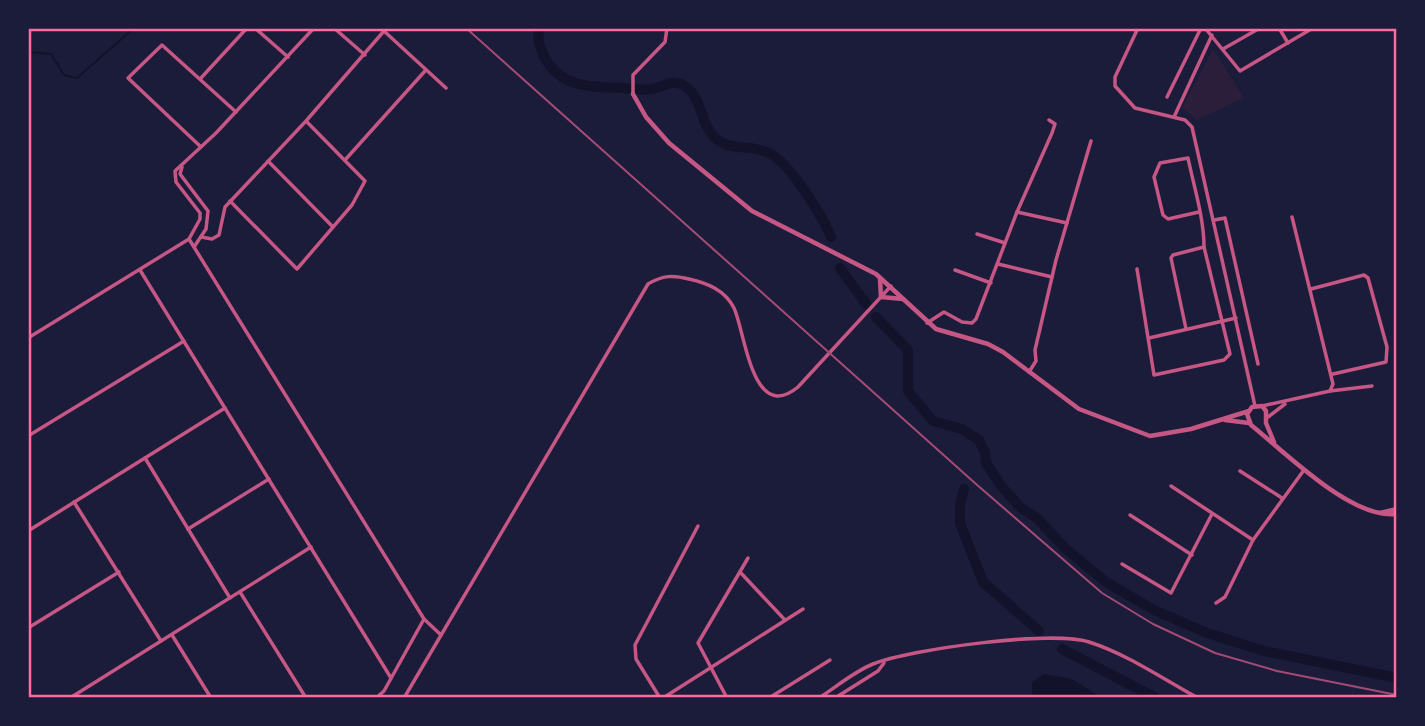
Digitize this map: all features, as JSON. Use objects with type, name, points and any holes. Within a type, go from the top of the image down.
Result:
[{"type":"street","points":[[201,78],[247,28]]},
{"type":"street","points":[[256,28],[288,57]]},
{"type":"street","points":[[28,338],[189,240],[200,219],[200,213],[173,177],[182,164],[236,112],[314,28]]},
{"type":"street","points":[[334,28],[365,55]]},
{"type":"street","points":[[667,28],[665,42],[637,69],[632,84],[633,94],[646,117],[669,143],[752,211],[876,274],[936,329],[988,344],[1079,409],[1150,436],[1172,434],[1224,420],[1255,406],[1287,402],[1330,391],[1372,386]]},
{"type":"street","points":[[1138,28],[1115,77],[1115,86],[1135,108],[1185,120],[1192,127],[1255,406]]},
{"type":"street","points":[[1167,97],[1203,28],[1212,35],[1240,71],[1313,28]]},
{"type":"street","points":[[1223,49],[1260,28]]},
{"type":"street","points":[[1279,28],[1288,43]]},
{"type":"street","points":[[201,237],[212,239],[219,234],[225,207],[306,121],[384,31],[446,88]]},
{"type":"street","points":[[1174,117],[1212,35]]},
{"type":"street","points":[[201,147],[128,78],[162,45],[236,112]]},
{"type":"street","points":[[345,160],[426,70]]},
{"type":"street","points":[[927,323],[944,312],[962,322],[972,323],[976,319],[1017,212],[1052,133],[1055,124],[1049,120]]},
{"type":"street","points":[[230,201],[297,269],[362,192],[366,181],[306,121]]},
{"type":"street","points":[[1029,372],[1036,361],[1052,277],[1091,141]]},
{"type":"street","points":[[1137,269],[1154,375],[1221,361],[1230,354],[1188,158],[1160,163],[1154,177],[1163,215],[1168,219],[1199,212]]},
{"type":"street","points":[[268,161],[333,227]]},
{"type":"street","points":[[182,164],[180,174],[208,211],[208,223],[194,247]]},
{"type":"street","points":[[1017,212],[1067,223]]},
{"type":"street","points":[[1292,217],[1333,374],[1330,391]]},
{"type":"street","points":[[1214,220],[1225,218],[1258,364]]},
{"type":"street","points":[[977,234],[1005,243]]},
{"type":"street","points":[[189,240],[424,619],[441,635]]},
{"type":"street","points":[[1186,329],[1171,258],[1172,254],[1205,247]]},
{"type":"street","points":[[998,264],[1052,277]]},
{"type":"street","points":[[141,270],[391,678]]},
{"type":"street","points":[[955,270],[991,283]]},
{"type":"street","points":[[876,274],[883,288],[881,297]]},
{"type":"street","points":[[404,698],[648,284],[672,275],[716,289],[734,308],[756,382],[771,394],[793,392],[891,286]]},
{"type":"street","points":[[1311,289],[1364,275],[1368,278],[1388,347],[1386,362],[1333,374]]},
{"type":"street","points":[[881,297],[904,299]]},
{"type":"street","points":[[1149,338],[1236,318]]},
{"type":"street","points":[[28,436],[184,341]]},
{"type":"street","points":[[1274,442],[1266,423],[1268,416],[1287,402]]},
{"type":"street","points":[[1262,406],[1268,416]]},
{"type":"street","points":[[28,531],[225,408]]},
{"type":"street","points":[[1248,411],[1251,425],[1345,501],[1367,512],[1397,512]]},
{"type":"street","points":[[1224,420],[1251,425],[1266,423]]},
{"type":"street","points":[[145,458],[230,598]]},
{"type":"street","points":[[1216,603],[1225,597],[1253,540],[1305,468]]},
{"type":"street","points":[[1240,471],[1282,499]]},
{"type":"street","points":[[188,529],[269,479]]},
{"type":"street","points":[[1171,486],[1253,540]]},
{"type":"street","points":[[75,502],[161,641]]},
{"type":"street","points":[[1122,564],[1167,592],[1174,592],[1212,513]]},
{"type":"street","points":[[1130,515],[1192,555]]},
{"type":"street","points":[[698,526],[635,645],[636,659],[661,698],[803,609]]},
{"type":"street","points":[[70,698],[311,547]]},
{"type":"street","points":[[727,698],[709,669],[698,643],[748,558]]},
{"type":"street","points":[[28,628],[118,572]]},
{"type":"street","points":[[740,572],[785,620]]},
{"type":"street","points":[[240,592],[306,698]]},
{"type":"street","points":[[376,698],[391,678],[424,619]]},
{"type":"street","points":[[172,635],[211,698]]},
{"type":"street","points":[[819,698],[873,664],[929,651],[1066,637],[1091,642],[1198,698]]},
{"type":"street","points":[[769,698],[830,660]]},
{"type":"street","points":[[835,698],[878,671],[885,662]]},
{"type":"shaded area","points":[[1213,49],[1244,98],[1197,120],[1182,108]]},
{"type":"shaded area","points":[[1044,674],[1072,679],[1102,698],[1032,698],[1032,682]]},
{"type":"waterway","points":[[28,52],[51,54],[64,75],[77,78],[134,28]]},
{"type":"waterway","points":[[540,28],[540,47],[545,58],[560,76],[569,81],[590,86],[645,90],[674,83],[688,89],[697,101],[714,137],[732,146],[764,151],[783,164],[812,202],[831,237]]},
{"type":"waterway","points":[[840,268],[866,304]]},
{"type":"waterway","points":[[876,317],[908,350],[908,391],[933,421],[962,429],[979,440],[985,452],[986,463],[1002,487],[1021,508],[1037,518],[1065,548],[1106,582],[1154,610],[1207,633],[1264,651],[1397,678]]},
{"type":"waterway","points":[[964,489],[960,505],[960,523],[983,582],[1039,631]]},
{"type":"waterway","points":[[1062,649],[1156,698]]},
{"type":"railway","points":[[466,28],[976,484],[1102,593],[1153,624],[1215,653],[1277,671],[1397,695]]}]
